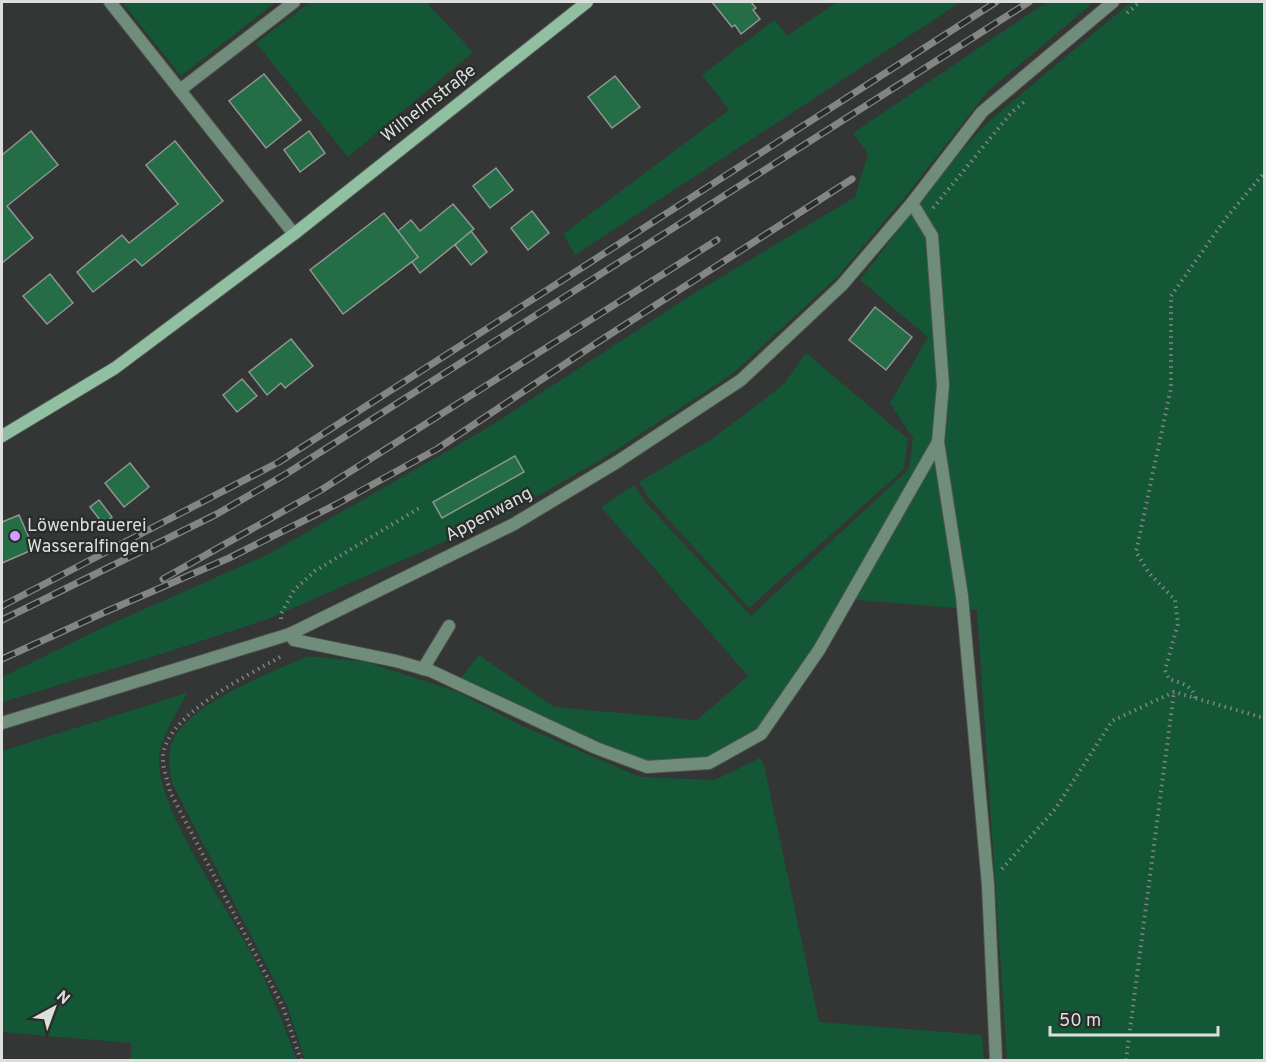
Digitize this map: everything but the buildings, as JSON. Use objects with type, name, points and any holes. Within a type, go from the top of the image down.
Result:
[{"type":"main road","name":"Wilhelmstraße","points":[[2,436],[115,369],[294,234],[587,2]]},
{"type":"street","points":[[110,2],[294,234]]},
{"type":"street","points":[[180,90],[294,2]]},
{"type":"street","name":"Appenwang","points":[[2,723],[288,637],[514,524],[617,462],[741,380],[842,285],[912,203],[982,112],[1113,2]]},
{"type":"street","points":[[912,203],[932,236],[943,385],[938,442],[962,596],[988,885],[996,1060]]},
{"type":"street","points":[[288,637],[423,669],[596,748],[647,767],[709,763],[761,734],[819,650],[938,442]]},
{"type":"street","points":[[423,669],[449,626]]},
{"type":"path","points":[[1123,16],[1140,2]]},
{"type":"path","points":[[922,221],[1011,113],[1028,99]]},
{"type":"path","points":[[1195,698],[1187,685],[1169,679],[1165,670],[1178,624],[1175,600],[1149,573],[1136,552],[1171,388],[1171,296],[1226,218],[1264,173]]},
{"type":"path","points":[[301,1060],[282,1007],[170,792],[163,756],[168,737],[183,719],[225,689],[289,652],[288,637],[281,614],[294,590],[315,571],[421,507]]},
{"type":"path","points":[[1126,1060],[1174,692]]},
{"type":"path","points":[[988,885],[1056,808],[1112,721],[1174,692],[1264,718]]},
{"type":"green space","points":[[122,2],[276,2],[181,76]]},
{"type":"green space","points":[[310,2],[426,2],[473,52],[348,157],[256,43]]},
{"type":"green space","points":[[837,2],[961,2],[575,255],[563,234],[729,110],[702,75],[775,20],[787,36]]},
{"type":"green space","points":[[1047,2],[1094,2],[988,91],[904,198],[838,276],[731,375],[602,459],[503,516],[268,619],[2,702],[2,677],[104,627],[267,555],[489,427],[696,292],[855,197],[868,154],[853,133]]},
{"type":"green space","points":[[1131,2],[1264,2],[1264,1060],[1007,1060],[977,610],[848,599],[761,734],[709,763],[647,767],[457,683],[479,655],[554,707],[697,720],[748,676],[601,507],[634,485],[645,502],[751,616],[909,469],[913,438],[890,403],[928,337],[860,280],[950,163],[988,122]]},
{"type":"green space","points":[[806,353],[908,439],[904,469],[749,608],[649,498],[639,482],[712,439],[784,384]]},
{"type":"green space","points":[[308,656],[366,662],[458,692],[520,725],[640,777],[715,780],[760,758],[764,765],[819,1022],[982,1035],[984,1060],[305,1060],[287,1005],[173,785],[169,760],[170,748],[175,736],[200,711],[217,699],[255,679]]},
{"type":"green space","points":[[187,693],[162,743],[159,760],[161,780],[169,805],[196,859],[253,956],[297,1060],[131,1060],[131,1043],[2,1032],[2,751]]},
{"type":"railway","points":[[2,606],[279,462],[996,2]]},
{"type":"railway","points":[[2,620],[217,514],[286,474],[1029,2]]},
{"type":"railway","points":[[2,659],[229,558],[337,504],[437,449],[595,344],[852,179]]},
{"type":"railway","points":[[163,579],[321,490],[717,240]]},
{"type":"place","name":"Löwenbrauerei Wasseralfingen","points":[[15,536]]}]
